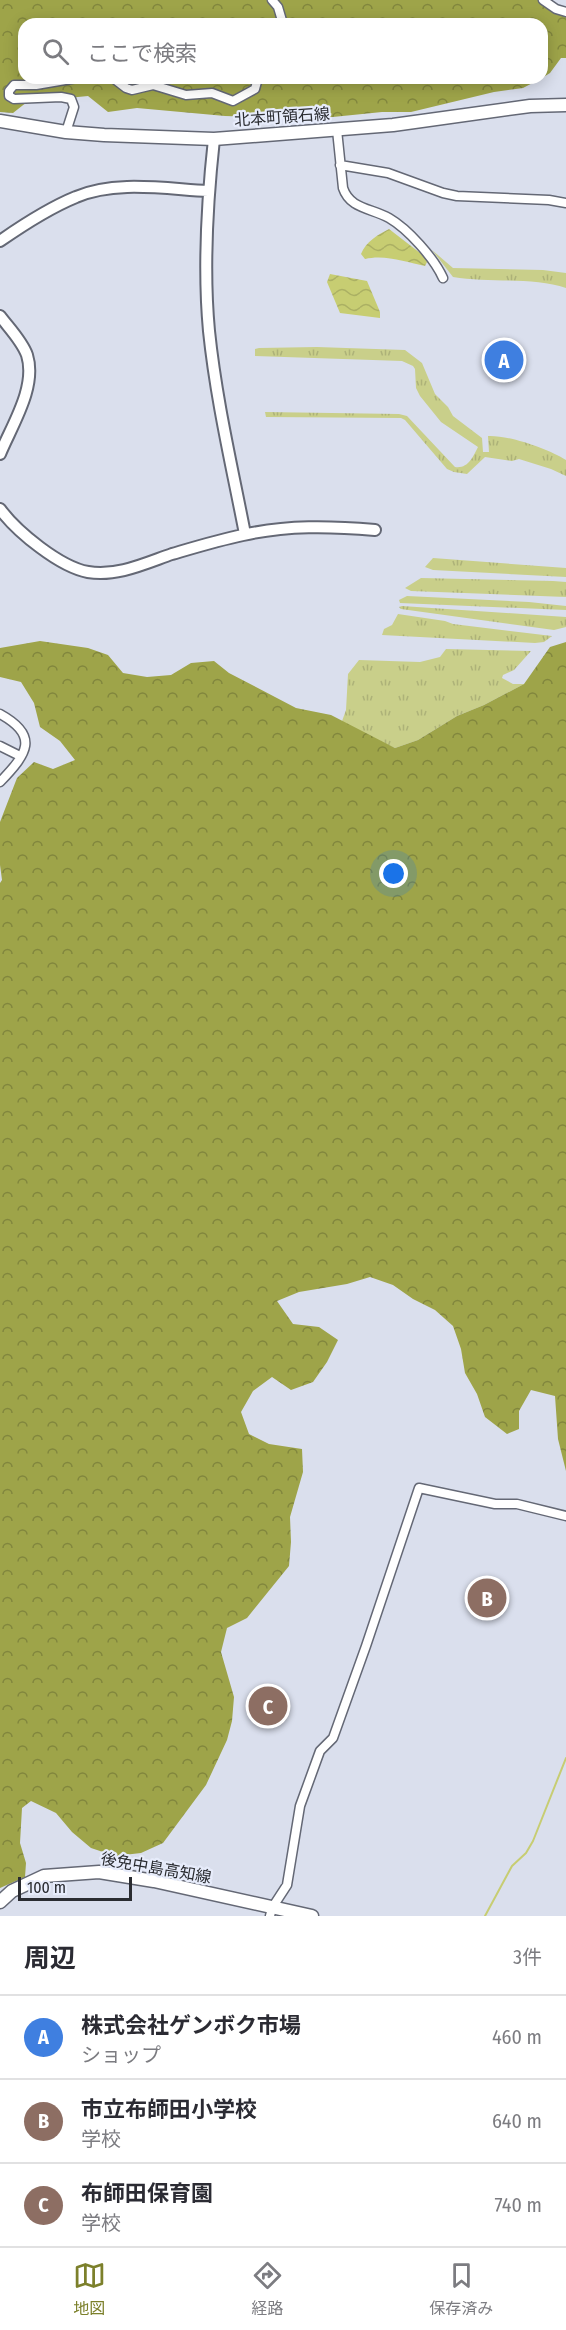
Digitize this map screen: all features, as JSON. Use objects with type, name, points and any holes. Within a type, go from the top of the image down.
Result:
[{"type":"main road","name":"北本町領石線","points":[[0,121],[66,132],[152,138],[214,139],[393,125],[530,106],[566,105]]},
{"type":"main road","name":"後免中島高知線","points":[[0,1902],[12,1891],[44,1876],[99,1872],[154,1881],[271,1912],[312,1916]]},
{"type":"street","points":[[272,0],[278,7],[281,18]]},
{"type":"street","points":[[543,0],[556,9],[566,12]]},
{"type":"street","points":[[46,84],[14,85],[9,91],[9,96],[14,99],[61,97],[71,99],[74,107],[66,132]]},
{"type":"street","points":[[120,84],[132,90],[153,85],[186,95],[196,96],[208,93],[233,100],[255,89],[256,84]]},
{"type":"street","points":[[337,130],[343,188],[350,200],[395,223],[427,253],[443,278]]},
{"type":"street","points":[[214,139],[208,190],[206,287],[209,330],[216,384],[245,534]]},
{"type":"street","points":[[340,165],[388,173],[443,193],[566,203]]},
{"type":"street","points":[[0,241],[76,196],[100,190],[127,188],[208,190]]},
{"type":"street","points":[[0,316],[26,354],[29,373],[25,396],[0,454]]},
{"type":"street","points":[[0,509],[10,523],[47,551],[86,572],[105,573],[126,569],[245,534],[290,527],[332,526],[375,530]]},
{"type":"street","points":[[0,714],[14,722],[25,734],[26,740],[12,769],[0,782]]},
{"type":"street","points":[[0,746],[20,756]]},
{"type":"street","points":[[271,1912],[287,1885],[300,1806],[320,1750],[333,1738],[419,1488],[495,1504],[517,1504],[566,1516]]},
{"type":"green space","points":[[0,0],[543,0],[566,13],[566,58],[561,58],[548,74],[548,18],[18,18],[18,84],[531,84],[523,88],[494,92],[411,112],[382,112],[313,119],[225,116],[137,108],[108,112],[88,96],[27,102],[13,113],[0,112]]},
{"type":"green space","points":[[432,250],[453,268],[543,270],[566,273],[566,288],[540,282],[453,277]]},
{"type":"green space","points":[[259,348],[405,350],[422,363],[435,394],[448,407],[453,416],[482,438],[483,452],[489,452],[488,436],[517,440],[539,447],[566,460],[566,476],[519,459],[512,461],[485,457],[467,474],[454,472],[447,469],[401,418],[266,417],[265,412],[399,414],[407,416],[455,467],[467,464],[472,458],[478,447],[441,422],[420,396],[416,388],[413,366],[402,361],[255,356],[255,349]]},
{"type":"green space","points":[[433,558],[566,568],[566,577],[433,570],[425,567]]},
{"type":"green space","points":[[421,578],[566,582],[566,597],[411,591],[405,588]]},
{"type":"green space","points":[[407,596],[529,602],[566,606],[566,610],[400,603],[399,600]]},
{"type":"green space","points":[[399,607],[566,617],[566,627],[554,630]]},
{"type":"green space","points":[[398,614],[453,624],[552,636],[544,642],[535,643],[382,635],[384,629],[392,625]]},
{"type":"green space","points":[[40,641],[88,648],[108,655],[123,673],[147,677],[171,675],[191,663],[214,661],[229,673],[296,708],[331,715],[395,748],[418,740],[457,716],[524,684],[550,647],[566,642],[566,1471],[558,1439],[555,1396],[531,1390],[519,1411],[519,1429],[507,1434],[485,1417],[477,1394],[465,1373],[461,1349],[453,1326],[435,1310],[413,1299],[393,1285],[370,1277],[347,1284],[299,1292],[277,1301],[293,1324],[319,1327],[338,1340],[327,1362],[313,1382],[291,1390],[272,1377],[253,1391],[241,1412],[249,1434],[269,1444],[302,1449],[303,1472],[290,1517],[289,1566],[247,1618],[227,1628],[221,1652],[234,1697],[232,1721],[227,1740],[206,1785],[163,1843],[141,1853],[115,1856],[91,1848],[72,1832],[56,1813],[31,1801],[22,1808],[20,1843],[26,1863],[25,1877],[0,1888],[0,883],[2,880],[0,822],[17,778],[34,762],[53,769],[75,760],[60,741],[40,727],[34,703],[21,682],[0,677],[0,648]]},
{"type":"green space","points":[[446,649],[531,651],[514,670],[503,675],[502,678],[513,684],[524,684],[457,716],[418,740],[395,748],[341,724],[346,710],[348,674],[359,660],[420,662],[440,657]]},
{"type":"water","points":[[389,229],[424,256],[427,262],[425,266],[388,258],[365,259],[361,254],[366,245]]},
{"type":"water","points":[[330,274],[367,281],[380,312],[380,318],[340,313],[327,282]]},
{"type":"waterway","points":[[485,1916],[512,1866],[526,1853],[533,1841],[566,1758]]},
{"type":"place","name":"株式会社ゲンボク市場","points":[[504,360]]},
{"type":"place","name":"市立布師田小学校","points":[[487,1598]]},
{"type":"place","name":"布師田保育園","points":[[268,1706]]}]
